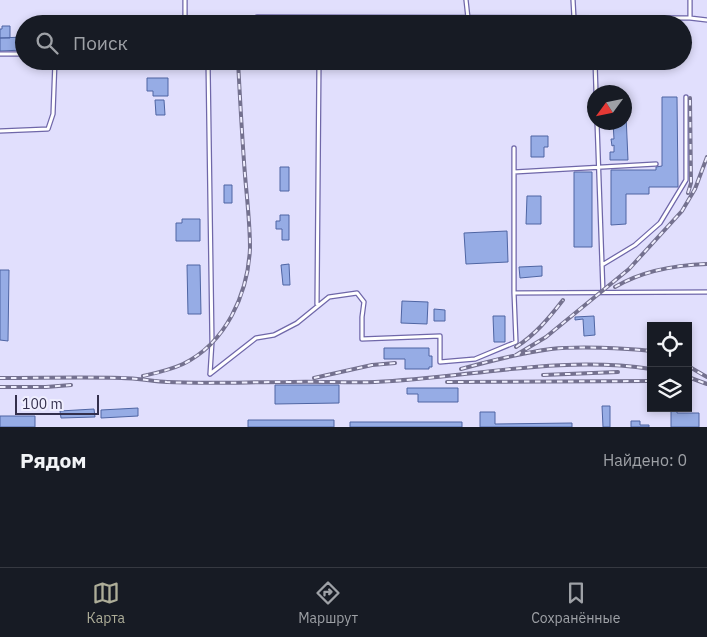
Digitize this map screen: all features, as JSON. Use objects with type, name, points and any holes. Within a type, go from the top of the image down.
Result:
[{"type":"lane","points":[[185,0],[185,15]]},
{"type":"lane","points":[[466,0],[468,15]]},
{"type":"lane","points":[[573,0],[574,15]]},
{"type":"lane","points":[[690,0],[690,15]]},
{"type":"lane","points":[[692,18],[707,20]]},
{"type":"lane","points":[[0,54],[15,54]]},
{"type":"lane","points":[[0,131],[48,129],[53,114],[55,70]]},
{"type":"lane","points":[[208,70],[212,342],[210,374],[256,338],[274,335],[297,323],[329,296],[357,293],[364,302],[362,339],[440,336],[440,362],[475,359],[516,342],[514,148]]},
{"type":"lane","points":[[317,305],[318,70]]},
{"type":"lane","points":[[595,70],[596,85]]},
{"type":"lane","points":[[602,265],[635,245],[660,224],[686,180],[686,97]]},
{"type":"lane","points":[[597,130],[603,292]]},
{"type":"lane","points":[[514,172],[656,164]]},
{"type":"lane","points":[[514,293],[707,292]]},
{"type":"building","points":[[2,26],[10,26],[10,38],[0,38]]},
{"type":"building","points":[[15,37],[15,50],[0,51],[0,38]]},
{"type":"building","points":[[147,78],[168,78],[168,96],[153,96],[153,91],[147,91]]},
{"type":"building","points":[[662,97],[677,97],[678,187],[649,187],[649,194],[626,194],[626,224],[611,225],[611,170],[656,170],[656,167],[662,166]]},
{"type":"building","points":[[155,100],[164,100],[165,115],[156,115]]},
{"type":"building","points":[[613,130],[627,130],[628,160],[610,160],[610,152],[614,152],[614,145],[612,146],[611,139],[614,139]]},
{"type":"building","points":[[531,136],[548,136],[548,147],[544,147],[544,157],[531,157]]},
{"type":"building","points":[[280,167],[289,167],[289,191],[280,191]]},
{"type":"building","points":[[574,172],[592,172],[592,247],[574,247]]},
{"type":"building","points":[[224,185],[232,185],[232,203],[224,203]]},
{"type":"building","points":[[527,196],[541,196],[541,224],[526,224]]},
{"type":"building","points":[[280,215],[289,215],[289,240],[282,240],[282,229],[276,229],[276,221],[280,221]]},
{"type":"building","points":[[182,219],[200,219],[200,241],[176,241],[176,223],[182,223]]},
{"type":"building","points":[[507,231],[508,262],[466,264],[464,233]]},
{"type":"building","points":[[289,264],[290,285],[283,285],[281,265]]},
{"type":"building","points":[[187,265],[200,265],[201,314],[188,314]]},
{"type":"building","points":[[542,266],[542,276],[520,278],[519,267]]},
{"type":"building","points":[[0,270],[9,270],[8,341],[0,340]]},
{"type":"building","points":[[402,301],[428,302],[427,324],[401,323]]},
{"type":"building","points":[[434,309],[445,310],[445,321],[434,321]]},
{"type":"building","points":[[493,316],[505,316],[505,342],[494,342]]},
{"type":"building","points":[[594,316],[595,335],[584,336],[583,319],[575,320],[575,317]]},
{"type":"building","points":[[384,348],[429,348],[429,356],[432,356],[432,367],[429,367],[429,369],[405,369],[405,359],[384,359]]},
{"type":"building","points":[[275,385],[339,385],[339,403],[275,404]]},
{"type":"building","points":[[407,388],[458,388],[458,402],[418,402],[418,394],[407,394]]},
{"type":"building","points":[[602,406],[610,406],[610,427],[603,427]]},
{"type":"building","points":[[138,408],[138,416],[101,418],[101,410]]},
{"type":"building","points":[[94,409],[95,417],[61,418],[60,411]]},
{"type":"building","points":[[480,412],[495,412],[495,424],[572,423],[572,427],[480,427]]},
{"type":"building","points":[[671,412],[699,413],[699,427],[671,427]]},
{"type":"building","points":[[0,416],[35,416],[35,427],[0,427]]},
{"type":"building","points":[[248,420],[334,420],[334,427],[248,427]]},
{"type":"building","points":[[631,421],[640,421],[640,425],[649,425],[649,427],[631,427]]},
{"type":"building","points":[[350,422],[462,422],[462,427],[350,427]]},
{"type":"railway","points":[[143,376],[168,370],[198,355],[223,330],[232,315],[245,283],[250,239],[239,70]]},
{"type":"railway","points":[[688,193],[691,183],[690,98]]},
{"type":"railway","points":[[516,355],[546,337],[629,269],[682,211],[695,189],[707,157]]},
{"type":"railway","points":[[615,287],[625,281],[648,273],[683,266],[707,264]]},
{"type":"railway","points":[[516,347],[536,332],[563,300]]},
{"type":"railway","points":[[461,369],[494,360],[551,349],[601,348],[647,351]]},
{"type":"railway","points":[[314,378],[372,365],[395,363]]},
{"type":"railway","points":[[0,378],[127,378],[197,383],[364,382],[410,380],[548,366],[616,365],[647,369]]},
{"type":"railway","points":[[690,367],[707,377]]},
{"type":"railway","points":[[543,375],[618,372]]},
{"type":"railway","points":[[692,378],[707,384]]},
{"type":"railway","points":[[447,382],[647,381]]},
{"type":"railway","points":[[0,387],[71,385]]}]
